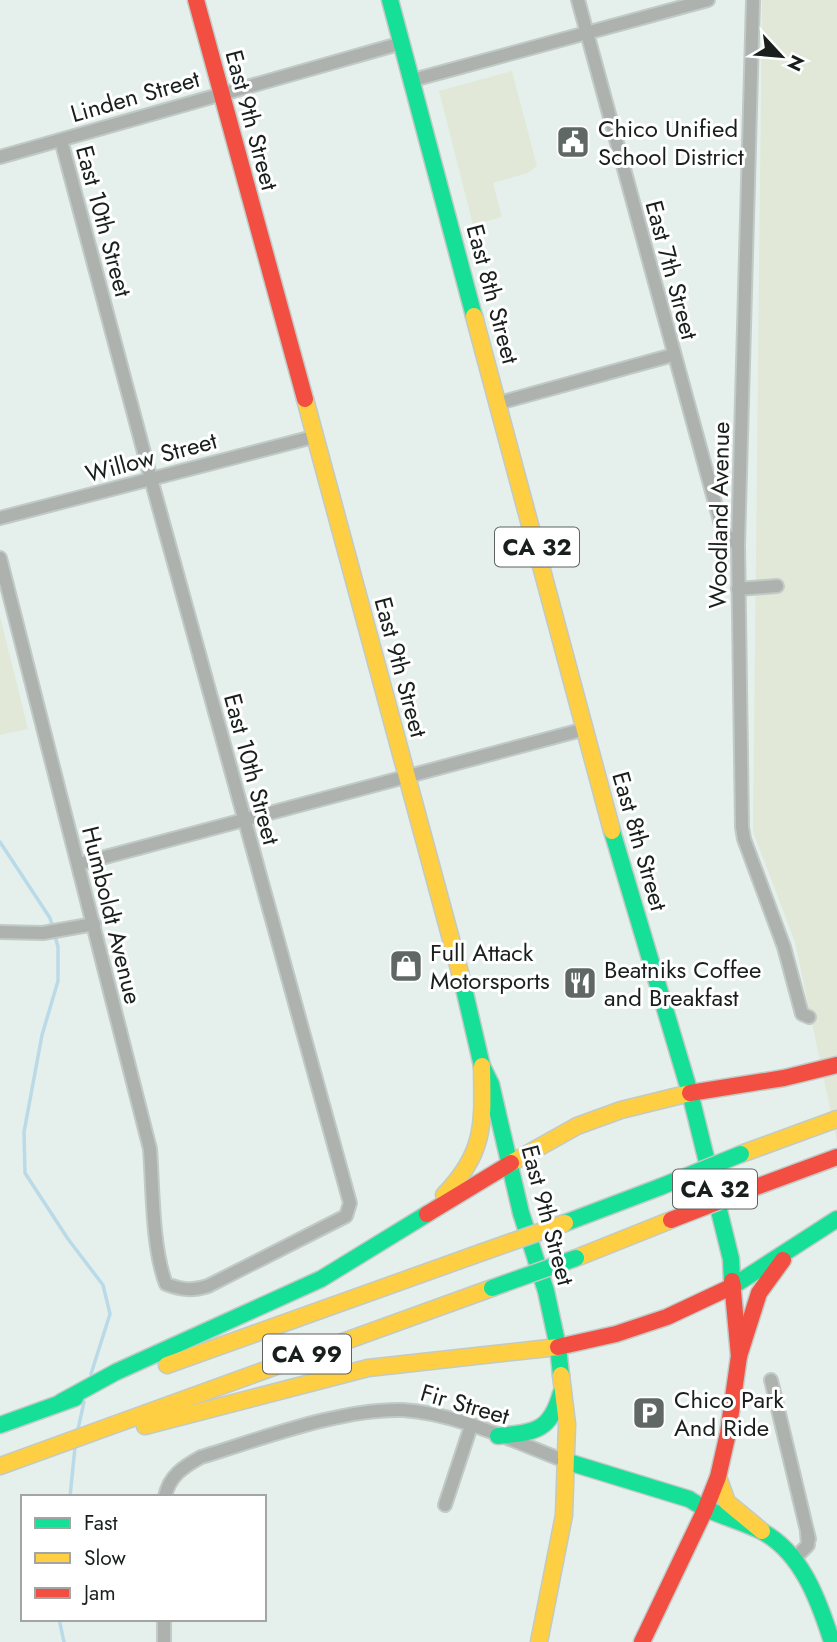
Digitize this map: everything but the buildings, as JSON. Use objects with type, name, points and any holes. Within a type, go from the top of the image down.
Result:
[{"type":"main road","name":"East 9th Street","points":[[196,0],[313,437],[408,777],[482,1066],[491,1084],[521,1213],[545,1291],[558,1347],[567,1424],[564,1515],[539,1642]]},
{"type":"main road","name":"East 8th Street","points":[[390,0],[585,729],[660,998],[690,1093],[731,1259],[739,1356],[718,1478],[705,1510]]},
{"type":"main road","points":[[114,1378],[321,1279],[577,1126],[621,1110],[690,1093],[784,1078],[837,1065]]},
{"type":"main road","points":[[383,1242],[445,1194],[460,1179],[473,1159],[483,1129],[482,1066]]},
{"type":"main road","name":"CA 99","points":[[0,1425],[114,1378],[565,1223],[837,1119]]},
{"type":"main road","name":"CA 99","points":[[0,1466],[576,1258],[837,1157]]},
{"type":"main road","points":[[739,1356],[759,1293],[771,1273],[792,1249],[837,1219]]},
{"type":"main road","points":[[105,1427],[127,1430],[368,1368],[558,1347],[615,1334],[667,1317],[733,1286],[784,1251],[792,1249]]},
{"type":"main road","points":[[498,1436],[534,1431],[548,1424],[556,1413],[563,1385]]},
{"type":"main road","name":"Fir Street","points":[[565,1461],[690,1499],[705,1510]]},
{"type":"main road","points":[[718,1478],[727,1502],[793,1560],[817,1597],[832,1642]]},
{"type":"main road","points":[[705,1510],[762,1531]]},
{"type":"main road","name":"CA 32","points":[[642,1642],[705,1510]]},
{"type":"street","name":"East 7th Street","points":[[578,0],[723,532],[738,545]]},
{"type":"street","points":[[413,80],[708,0]]},
{"type":"street","name":"Woodland Avenue","points":[[752,0],[738,545],[744,839],[784,947],[802,1014],[809,1017]]},
{"type":"street","name":"Linden Street","points":[[0,157],[402,43]]},
{"type":"street","name":"East 10th Street","points":[[61,139],[151,479],[350,1203],[346,1216],[208,1286],[194,1291],[181,1290],[166,1284]]},
{"type":"street","points":[[499,403],[673,355]]},
{"type":"street","name":"Willow Street","points":[[0,518],[313,437]]},
{"type":"street","name":"Humboldt Avenue","points":[[0,558],[150,1149],[155,1222],[166,1284]]},
{"type":"street","points":[[738,589],[777,586]]},
{"type":"street","points":[[79,864],[585,729]]},
{"type":"street","points":[[0,932],[43,933],[94,924]]},
{"type":"street","points":[[771,1380],[809,1538],[804,1551],[793,1560]]},
{"type":"street","name":"Fir Street","points":[[166,1495],[171,1479],[183,1467],[201,1457],[350,1414],[404,1410],[434,1415],[565,1461]]},
{"type":"street","points":[[445,1505],[471,1426]]},
{"type":"street","points":[[164,1621],[164,1642]]},
{"type":"green space","points":[[762,0],[837,0],[837,1142],[795,942],[753,832]]},
{"type":"green space","points":[[512,71],[537,166],[528,173],[493,183],[502,217],[473,225],[439,91]]},
{"type":"green space","points":[[0,616],[28,729],[0,735]]},
{"type":"waterway","points":[[0,842],[50,918],[53,928]]},
{"type":"waterway","points":[[55,936],[58,947],[58,981],[42,1035],[24,1132],[25,1173],[68,1239],[103,1285],[110,1314],[91,1374]]},
{"type":"waterway","points":[[78,1429],[84,1402]]},
{"type":"waterway","points":[[70,1495],[75,1447]]},
{"type":"waterway","points":[[59,1621],[64,1642]]},
{"type":"traffic: fast","points":[[390,0],[474,316]]},
{"type":"traffic: fast","points":[[612,831],[690,1093],[731,1259],[732,1281]]},
{"type":"traffic: fast","points":[[462,980],[482,1066],[491,1084],[521,1213],[546,1291],[561,1375]]},
{"type":"traffic: fast","points":[[660,1187],[741,1154]]},
{"type":"traffic: fast","points":[[565,1223],[660,1187]]},
{"type":"traffic: fast","points":[[61,1402],[116,1372],[321,1279],[427,1214]]},
{"type":"traffic: fast","points":[[733,1286],[837,1219]]},
{"type":"traffic: fast","points":[[492,1288],[576,1258]]},
{"type":"traffic: fast","points":[[498,1436],[539,1428],[552,1416],[561,1393]]},
{"type":"traffic: fast","points":[[0,1425],[75,1398]]},
{"type":"traffic: fast","points":[[565,1461],[689,1499],[774,1539],[797,1563],[806,1578],[832,1642]]},
{"type":"traffic: slow","points":[[474,316],[612,831]]},
{"type":"traffic: slow","points":[[305,399],[462,980]]},
{"type":"traffic: slow","points":[[444,1195],[468,1165],[475,1150],[481,1121],[482,1066]]},
{"type":"traffic: slow","points":[[511,1163],[577,1126],[621,1110],[690,1093]]},
{"type":"traffic: slow","points":[[741,1154],[837,1119]]},
{"type":"traffic: slow","points":[[576,1258],[671,1220]]},
{"type":"traffic: slow","points":[[480,1253],[565,1223]]},
{"type":"traffic: slow","points":[[167,1365],[480,1253]]},
{"type":"traffic: slow","points":[[0,1466],[492,1288]]},
{"type":"traffic: slow","points":[[145,1426],[368,1368],[558,1347]]},
{"type":"traffic: slow","points":[[539,1642],[564,1515],[567,1424],[561,1375]]},
{"type":"traffic: slow","points":[[718,1477],[727,1502],[762,1531]]},
{"type":"traffic: jam","points":[[196,0],[305,399]]},
{"type":"traffic: jam","points":[[690,1093],[784,1078],[837,1065]]},
{"type":"traffic: jam","points":[[748,1190],[837,1157]]},
{"type":"traffic: jam","points":[[427,1214],[511,1163]]},
{"type":"traffic: jam","points":[[671,1220],[748,1190]]},
{"type":"traffic: jam","points":[[739,1356],[759,1293],[783,1260]]},
{"type":"traffic: jam","points":[[642,1642],[718,1477],[728,1433],[739,1356],[732,1281]]},
{"type":"traffic: jam","points":[[558,1347],[616,1334],[667,1317],[733,1286]]},
{"type":"place","name":"Chico Unified School District","points":[[573,142]]},
{"type":"place","name":"Full Attack Motorsports","points":[[406,966]]},
{"type":"place","name":"Beatniks Coffee and Breakfast","points":[[580,983]]},
{"type":"place","name":"Chico Park And Ride","points":[[649,1413]]}]
